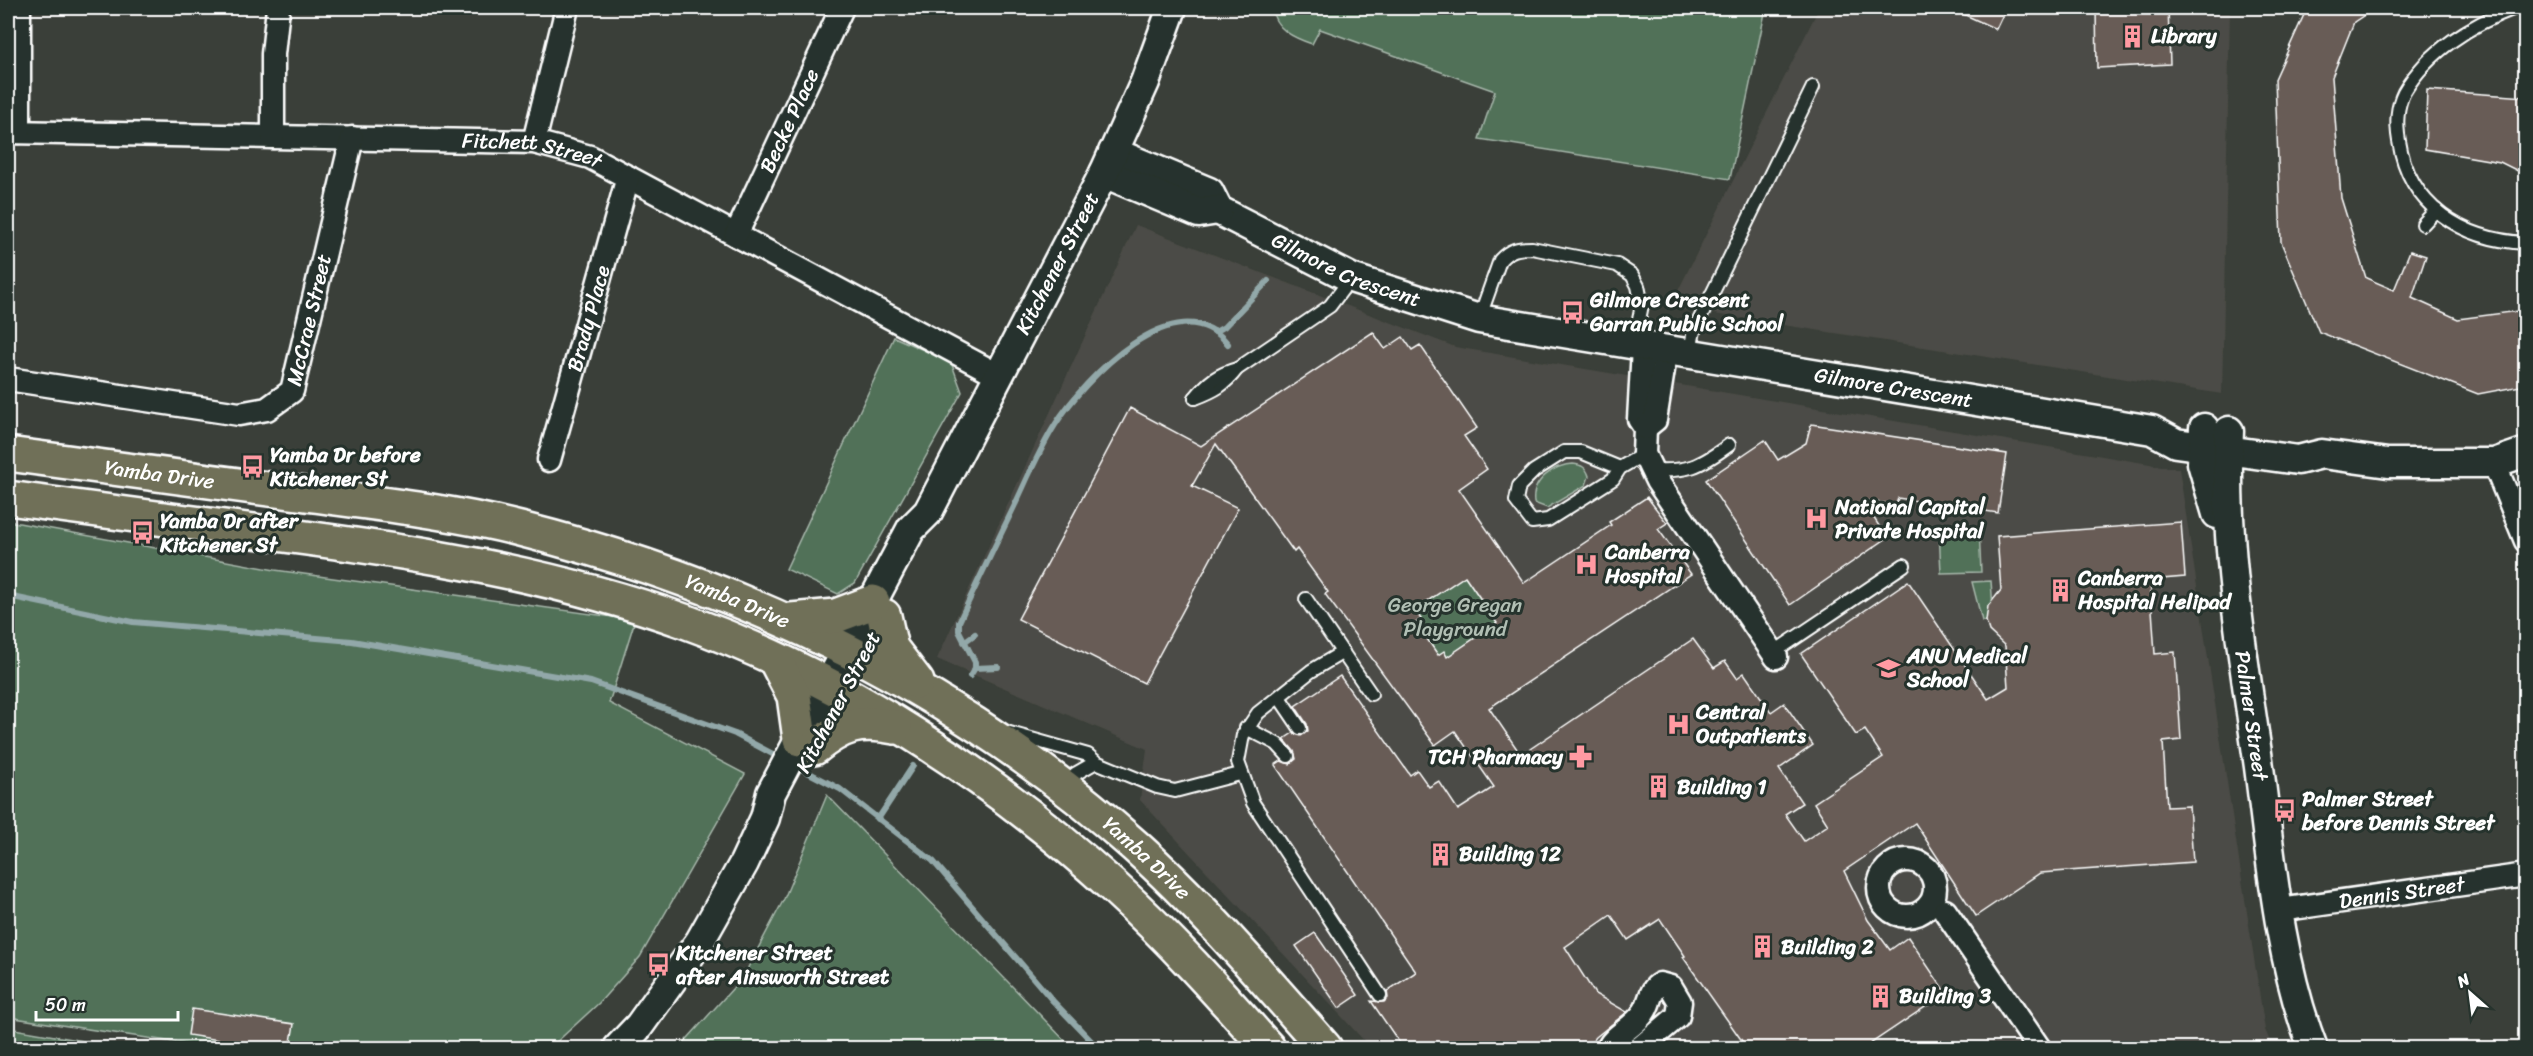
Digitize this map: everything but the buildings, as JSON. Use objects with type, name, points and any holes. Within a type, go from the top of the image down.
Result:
[{"type":"main road","name":"Yamba Drive","points":[[8,454],[404,507],[518,528],[612,554],[682,578],[786,621],[924,690],[984,728],[1084,802],[1187,896],[1325,1048]]},
{"type":"main road","name":"Yamba Drive","points":[[8,498],[381,547],[465,562],[578,589],[687,622],[835,689],[959,765],[1027,814],[1114,887],[1186,957],[1268,1048]]},
{"type":"main road","points":[[786,621],[878,609],[891,648],[924,690]]},
{"type":"main road","points":[[776,661],[794,696],[799,758]]},
{"type":"main road","points":[[799,758],[833,733],[850,726],[869,722],[900,728]]},
{"type":"street","points":[[13,132],[19,8]]},
{"type":"street","points":[[273,137],[273,54],[279,8]]},
{"type":"street","points":[[534,142],[567,8]]},
{"type":"street","name":"Becke Place","points":[[736,235],[842,8]]},
{"type":"street","name":"Kitchener Street","points":[[618,1048],[639,1026],[700,941],[744,862],[765,818],[771,793],[799,758],[878,609],[911,529],[928,512],[1000,376],[1108,162],[1145,82],[1172,8]]},
{"type":"street","name":"Fitchett Street","points":[[13,132],[534,142],[590,157],[1000,376]]},
{"type":"street","name":"McCrae Street","points":[[8,379],[239,414],[267,409],[292,391],[352,138]]},
{"type":"street","name":"Gilmore Crescent","points":[[1108,162],[1209,192],[1218,210],[1351,278],[1479,319],[2152,430],[2176,443],[2216,439],[2300,442],[2322,454],[2388,463],[2494,462],[2526,452]]},
{"type":"street","name":"Brady Place","points":[[549,460],[628,177]]},
{"type":"street","points":[[1658,350],[1639,419],[1645,428],[1647,462],[1775,655]]},
{"type":"street","name":"Palmer Street","points":[[2216,439],[2202,463],[2230,559],[2279,910],[2302,1019],[2313,1048]]},
{"type":"street","points":[[2494,462],[2526,541]]},
{"type":"street","points":[[1945,911],[1902,916],[1886,908],[1879,891],[1884,873],[1898,862],[1916,862],[1930,873],[1945,911],[2039,1048]]},
{"type":"street","name":"Dennis Street","points":[[2279,910],[2526,875]]},
{"type":"street","points":[[1921,913],[1928,907],[1935,890]]},
{"type":"street","points":[[1608,1048],[1646,1010],[1656,986],[1660,984],[1671,987],[1680,1002],[1678,1016],[1640,1048]]},
{"type":"lane","points":[[2515,8],[2462,33],[2434,56],[2404,93],[2396,120],[2403,164],[2421,196],[2436,210],[2472,234],[2526,243]]},
{"type":"lane","points":[[1479,319],[1500,260],[1507,252],[1519,248],[1532,248],[1617,265],[1632,275],[1658,350],[1694,331],[1813,87]]},
{"type":"lane","points":[[2423,224],[2436,210]]},
{"type":"lane","points":[[1237,369],[1330,306],[1351,278]]},
{"type":"lane","points":[[1620,468],[1613,479],[1548,520],[1532,522],[1516,501],[1519,486],[1534,471],[1564,453],[1581,452],[1620,468],[1647,462],[1688,470],[1702,465],[1729,445]]},
{"type":"lane","points":[[1775,655],[1904,565]]},
{"type":"lane","points":[[1306,598],[1371,694]]},
{"type":"lane","points":[[1343,652],[1311,671],[1258,713],[1246,728],[1239,751],[1240,774],[1253,803],[1380,995]]},
{"type":"lane","points":[[1278,697],[1300,728]]},
{"type":"lane","points":[[984,728],[1088,755],[1096,762],[1157,787],[1175,791],[1240,774]]},
{"type":"lane","points":[[1246,728],[1277,744],[1288,756]]},
{"type":"lane","points":[[1084,802],[1073,785],[1073,778],[1082,768],[1096,762]]},
{"type":"shaded area","points":[[1819,8],[2230,8],[2222,394],[1670,307]]},
{"type":"shaded area","name":"Canberra Hospital","points":[[1136,225],[1455,347],[2179,469],[2265,1030],[2273,1048],[1371,1048],[1140,800],[1147,749],[937,659]]},
{"type":"green space","points":[[1272,8],[1766,8],[1730,179],[1479,139],[1495,91],[1320,29],[1312,44],[1305,42],[1292,36],[1281,27]]},
{"type":"green space","points":[[894,337],[951,362],[962,392],[855,583],[838,594],[786,569]]},
{"type":"green space","points":[[1573,464],[1586,470],[1589,476],[1586,485],[1547,508],[1534,503],[1536,488],[1545,476],[1558,467]]},
{"type":"green space","points":[[8,521],[275,570],[635,620],[609,703],[745,774],[640,957],[599,1003],[550,1048],[214,1048],[8,1017]]},
{"type":"green space","points":[[1979,528],[1981,572],[1941,573],[1939,530]]},
{"type":"green space","name":"George Gregan Playground","points":[[1465,576],[1497,623],[1447,657],[1444,652],[1438,655],[1416,623],[1420,619],[1414,610]]},
{"type":"green space","points":[[1991,581],[1994,622],[1982,621],[1972,582]]},
{"type":"green space","points":[[827,795],[1072,1048],[679,1048],[743,977],[784,899]]},
{"type":"green space","points":[[8,1028],[101,1044],[104,1048],[8,1048]]},
{"type":"waterway","points":[[1215,332],[1224,327],[1268,281]]},
{"type":"waterway","points":[[970,676],[975,668],[975,662],[959,631],[959,622],[1038,456],[1068,406],[1109,363],[1133,344],[1158,330],[1183,324],[1207,328],[1228,344]]},
{"type":"waterway","points":[[8,596],[133,622],[352,641],[591,682],[735,734],[782,759]]},
{"type":"waterway","points":[[964,642],[975,634]]},
{"type":"waterway","points":[[975,668],[998,667]]},
{"type":"waterway","points":[[794,765],[840,789],[933,861],[1053,1001],[1098,1048]]},
{"type":"waterway","points":[[878,819],[913,766]]},
{"type":"place","name":"Library","points":[[2133,36]]},
{"type":"place","name":"Gilmore Crescent Garran Public School","points":[[1572,312]]},
{"type":"place","name":"Yamba Dr before Kitchener St","points":[[252,467]]},
{"type":"place","name":"National Capital Private Hospital","points":[[1817,519]]},
{"type":"place","name":"Yamba Dr after Kitchener St","points":[[142,533]]},
{"type":"place","name":"Canberra Hospital","points":[[1587,564]]},
{"type":"place","name":"Canberra Hospital Helipad","points":[[2060,590]]},
{"type":"place","name":"ANU Medical School","points":[[1889,668]]},
{"type":"place","name":"Central Outpatients","points":[[1678,724]]},
{"type":"place","name":"TCH Pharmacy","points":[[1581,757]]},
{"type":"place","name":"Building 1","points":[[1659,787]]},
{"type":"place","name":"Palmer Street before Dennis Street","points":[[2284,811]]},
{"type":"place","name":"Building 12","points":[[1441,854]]},
{"type":"place","name":"Building 2","points":[[1763,947]]},
{"type":"place","name":"Kitchener Street after Ainsworth Street","points":[[658,965]]},
{"type":"place","name":"Building 3","points":[[1881,996]]}]
